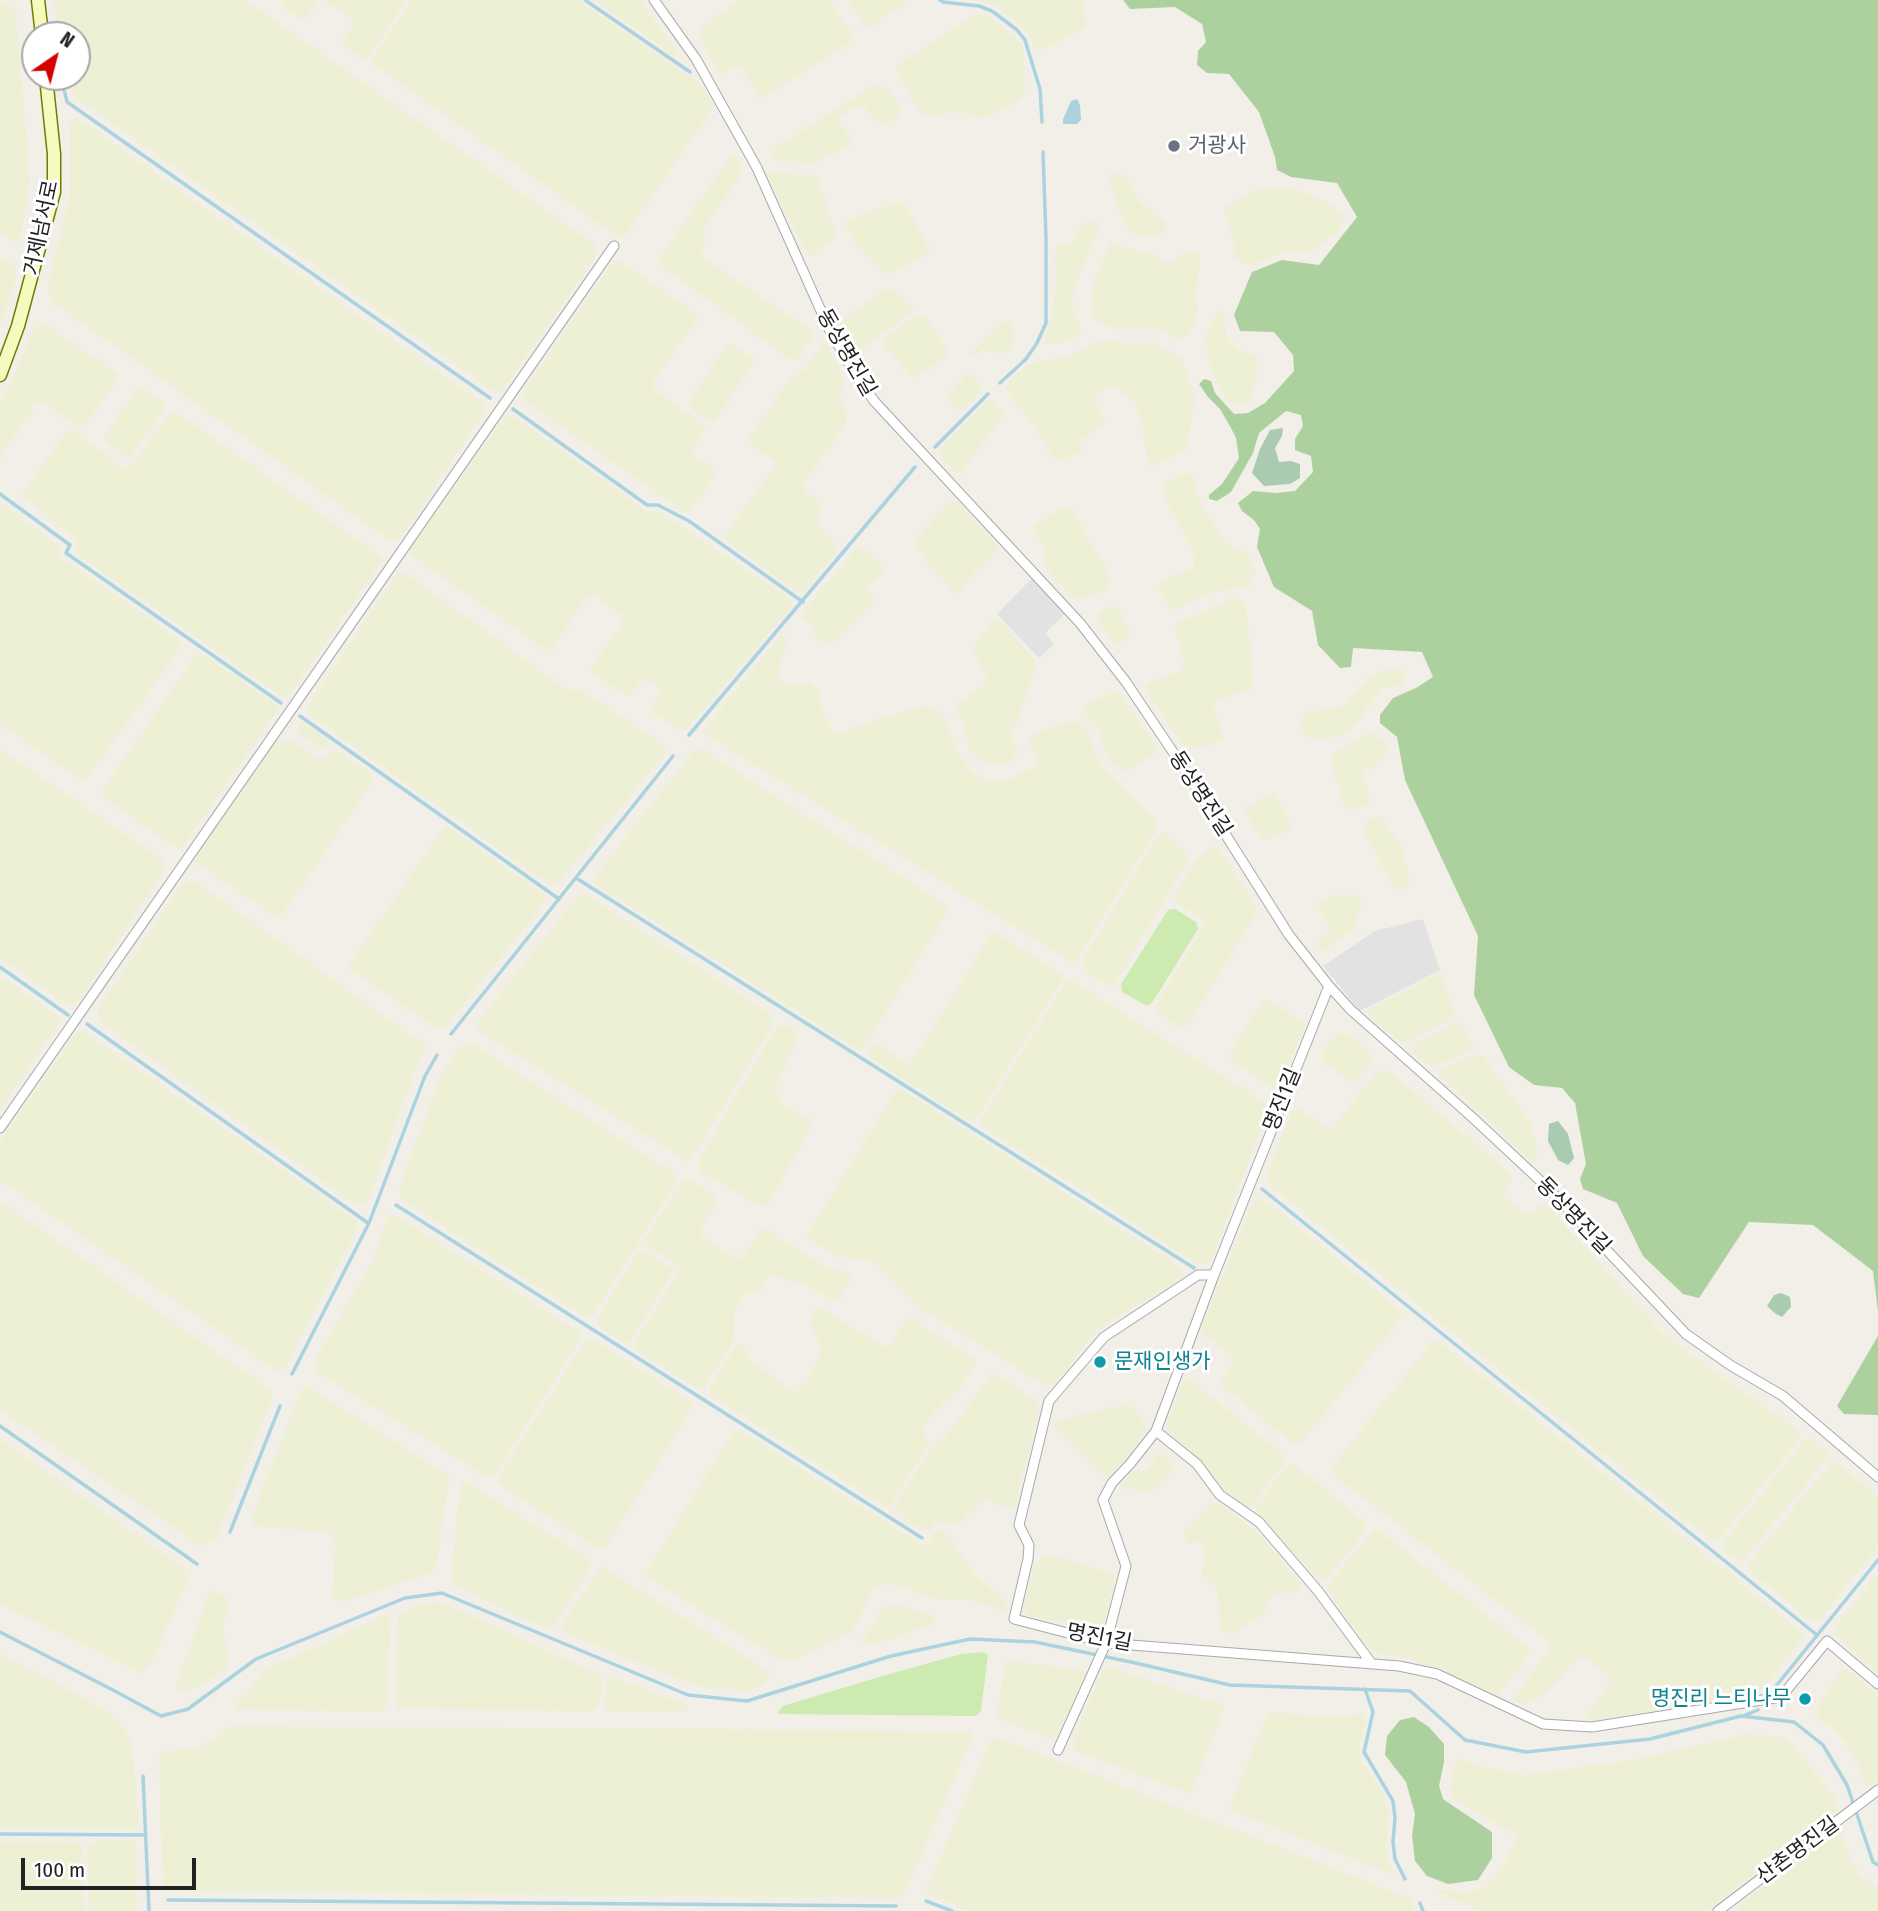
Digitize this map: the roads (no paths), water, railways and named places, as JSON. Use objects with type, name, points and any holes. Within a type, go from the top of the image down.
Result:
[{"type":"main road","points":[[38,0],[40,21]]},
{"type":"main road","name":"거제남서로","points":[[0,375],[18,326],[54,191],[54,154],[47,91]]},
{"type":"street","name":"동상명진길","points":[[654,0],[696,59],[757,168],[830,331],[860,383],[1080,623],[1126,681],[1289,935],[1329,986],[1351,1010],[1548,1188],[1686,1334],[1730,1365],[1783,1396],[1878,1476]]},
{"type":"street","points":[[0,1128],[614,246]]},
{"type":"street","name":"명진1길","points":[[1329,986],[1214,1275],[1198,1275],[1104,1337],[1049,1401],[1019,1525],[1029,1545],[1014,1619],[1106,1643],[1399,1666],[1437,1674],[1543,1724],[1592,1727],[1781,1697],[1827,1641],[1878,1684]]},
{"type":"street","points":[[1058,1750],[1106,1643],[1126,1566],[1103,1500],[1112,1483],[1156,1431],[1214,1275]]},
{"type":"street","points":[[1156,1431],[1197,1464],[1220,1494],[1259,1522],[1318,1591],[1372,1664]]},
{"type":"street","name":"산촌명진길","points":[[1718,1911],[1876,1792]]},
{"type":"water","points":[[1077,99],[1081,120],[1077,124],[1063,124],[1071,101]]},
{"type":"waterway","points":[[585,0],[690,72]]},
{"type":"waterway","points":[[940,0],[979,6],[992,11],[1017,30],[1025,40],[1040,89],[1042,122]]},
{"type":"waterway","points":[[64,91],[67,102],[490,398]]},
{"type":"waterway","points":[[1000,383],[1026,359],[1046,323],[1043,152]]},
{"type":"waterway","points":[[935,447],[988,394]]},
{"type":"waterway","points":[[513,409],[647,505],[658,505],[689,521],[803,602]]},
{"type":"waterway","points":[[689,735],[915,467]]},
{"type":"waterway","points":[[0,494],[70,545],[66,553],[281,703]]},
{"type":"waterway","points":[[300,716],[559,899]]},
{"type":"waterway","points":[[451,1034],[673,756]]},
{"type":"waterway","points":[[576,878],[1194,1268]]},
{"type":"waterway","points":[[0,967],[68,1015]]},
{"type":"waterway","points":[[87,1024],[368,1223]]},
{"type":"waterway","points":[[292,1374],[369,1223],[425,1076],[437,1055]]},
{"type":"waterway","points":[[1262,1189],[1817,1635]]},
{"type":"waterway","points":[[396,1205],[922,1538]]},
{"type":"waterway","points":[[230,1532],[280,1406]]},
{"type":"waterway","points":[[0,1426],[197,1564]]},
{"type":"waterway","points":[[1776,1686],[1878,1560]]},
{"type":"waterway","points":[[0,1632],[161,1716],[188,1709],[256,1659],[405,1598],[442,1593],[688,1695],[747,1701],[891,1656],[970,1639],[1035,1642],[1230,1685],[1410,1691],[1465,1740],[1526,1752],[1650,1739],[1741,1716],[1794,1722],[1823,1745],[1847,1785],[1873,1862],[1878,1865]]},
{"type":"waterway","points":[[1365,1689],[1373,1712],[1364,1752],[1393,1801],[1395,1859],[1405,1879]]},
{"type":"waterway","points":[[1743,1716],[1758,1710]]},
{"type":"waterway","points":[[143,1776],[149,1911]]},
{"type":"waterway","points":[[0,1834],[146,1835]]},
{"type":"waterway","points":[[168,1900],[896,1906]]},
{"type":"waterway","points":[[926,1901],[952,1911]]},
{"type":"waterway","points":[[1420,1903],[1423,1911]]},
{"type":"place","name":"거광사","points":[[1174,146]]},
{"type":"place","name":"문재인생가","points":[[1100,1362]]},
{"type":"place","name":"명진리 느티나무","points":[[1805,1699]]}]
